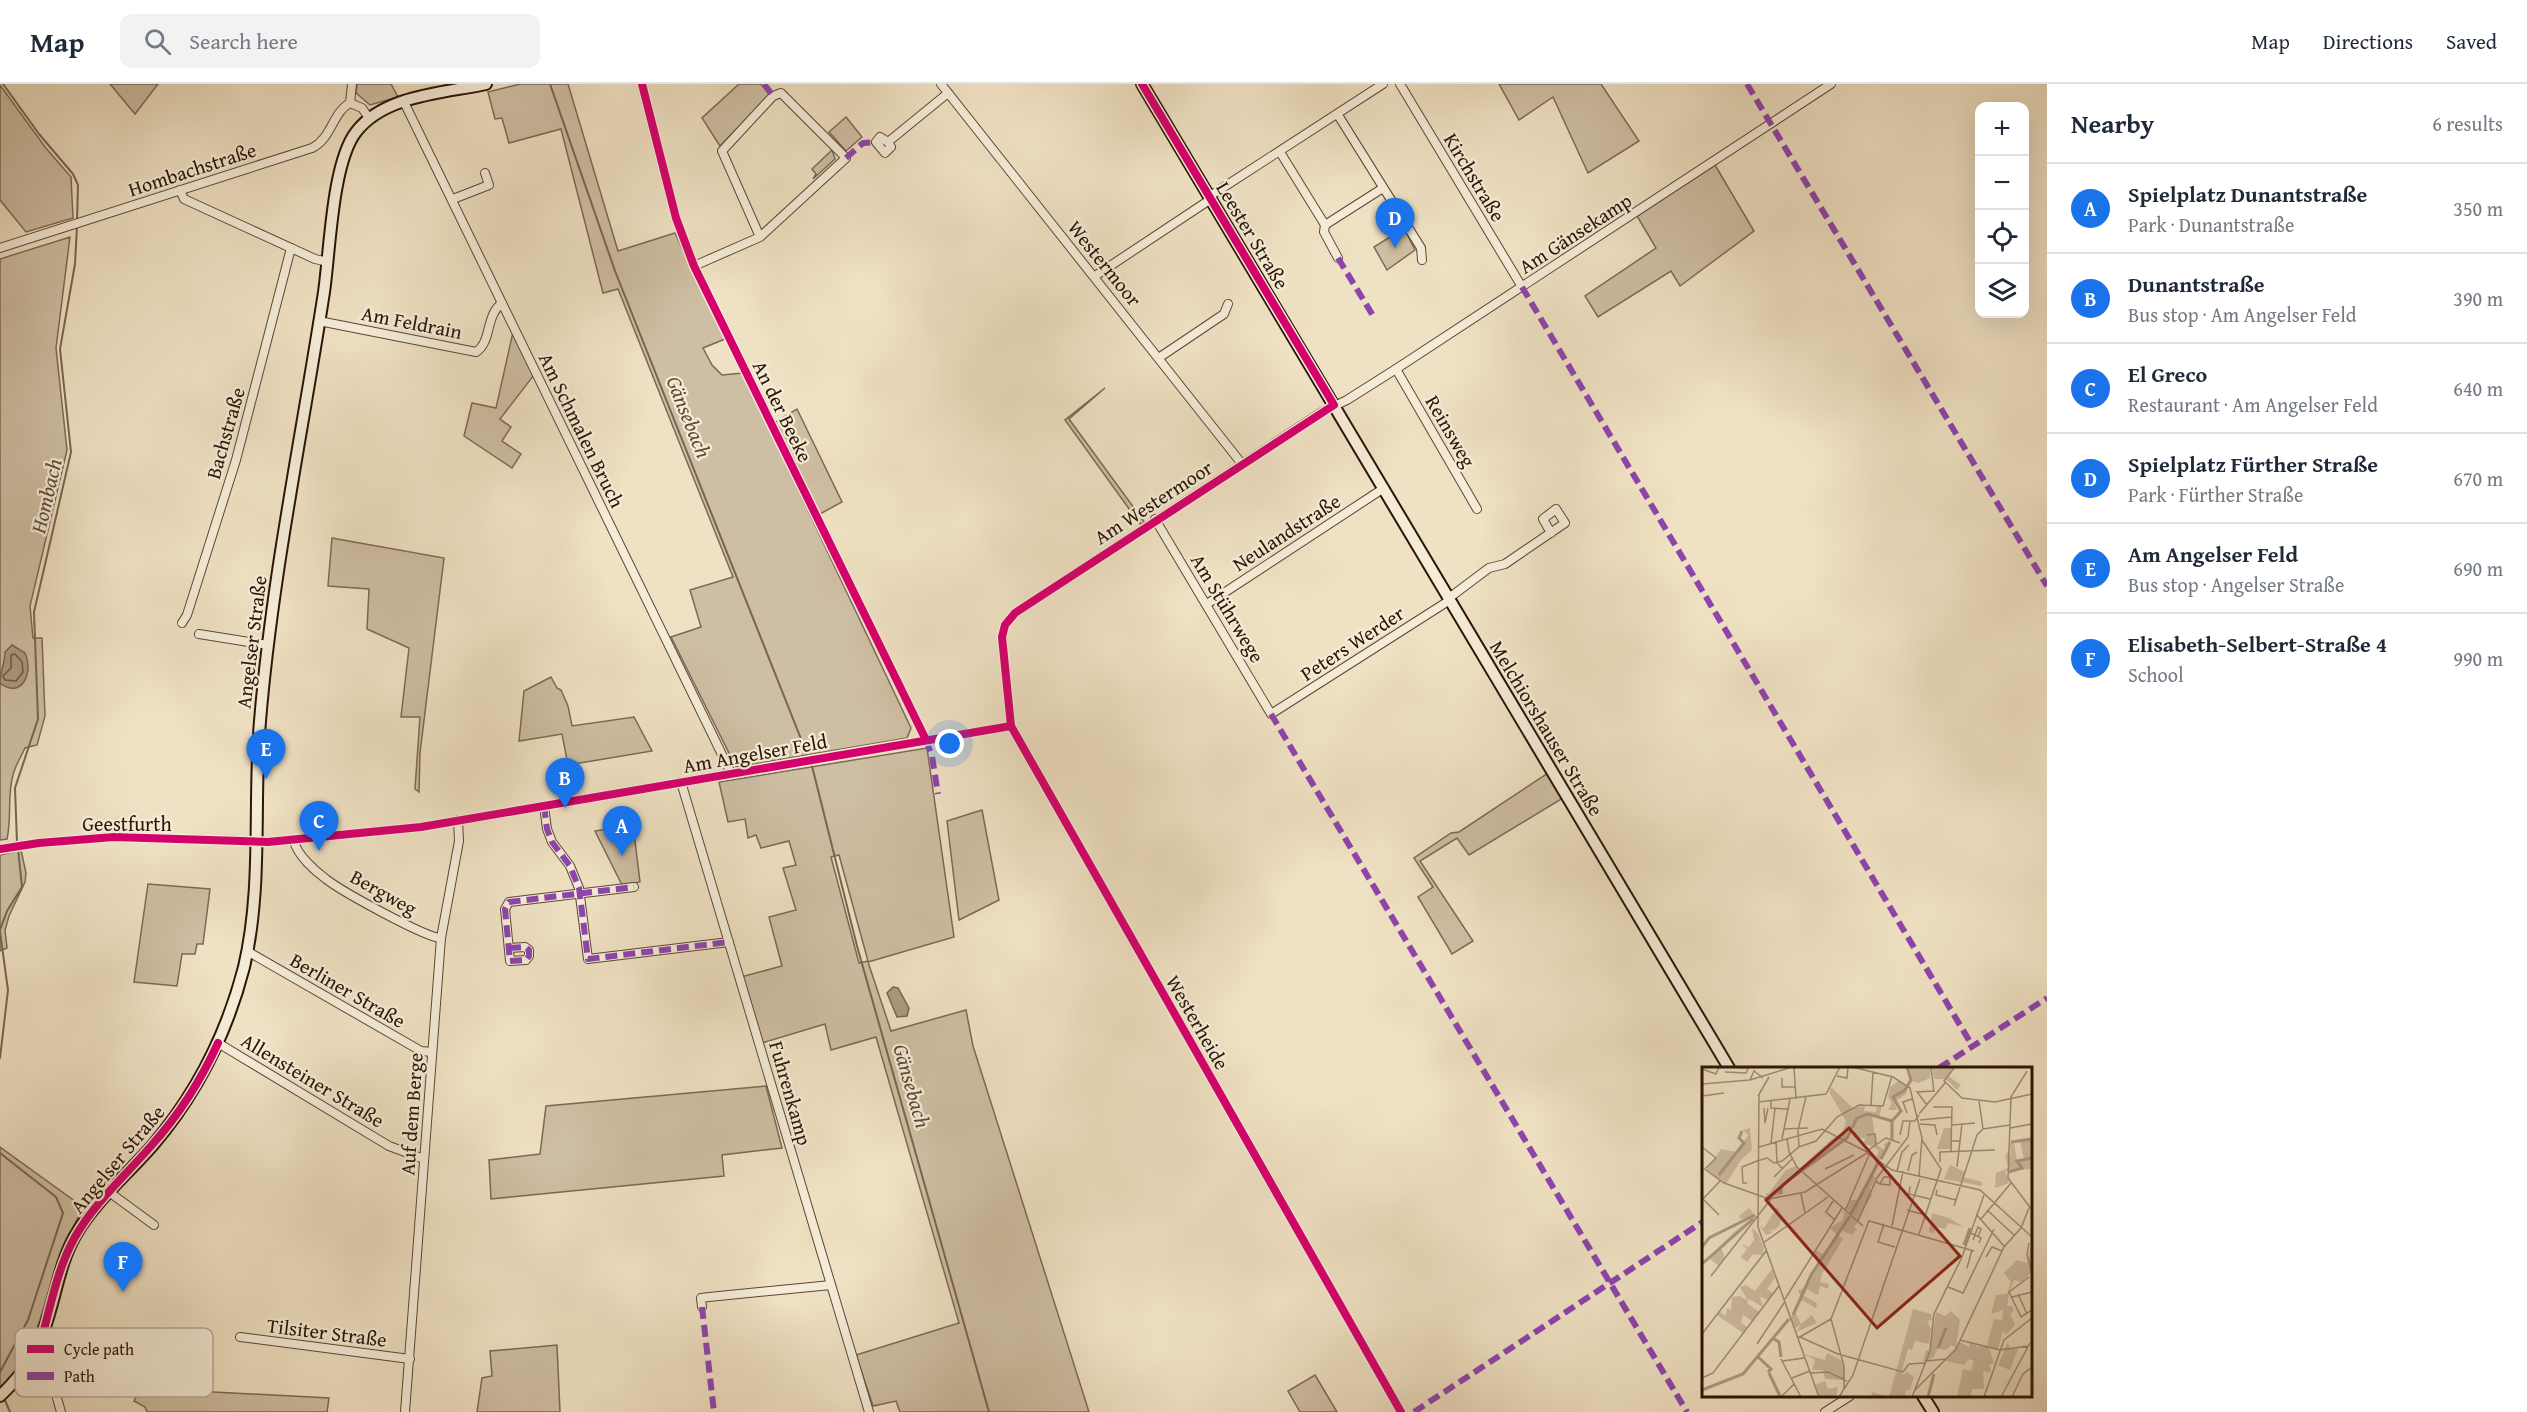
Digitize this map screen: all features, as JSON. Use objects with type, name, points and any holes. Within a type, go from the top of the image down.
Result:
[{"type":"main road","points":[[369,118],[404,102],[486,84]]},
{"type":"main road","name":"Leester Straße","points":[[1142,84],[1334,405]]},
{"type":"main road","name":"Angelser Straße","points":[[45,1328],[70,1247],[87,1218],[152,1146],[203,1075],[234,1003],[247,951],[252,911],[259,725],[268,645],[328,262],[340,169],[346,149],[354,134],[369,118]]},
{"type":"main road","name":"Melchiorshauser Straße","points":[[1334,405],[1728,1067]]},
{"type":"main road","name":"Angelser Straße","points":[[2,1395],[15,1378]]},
{"type":"main road","points":[[1924,1397],[1933,1412]]},
{"type":"street","points":[[352,84],[350,103],[362,108],[369,118]]},
{"type":"street","name":"An der Beeke","points":[[642,84],[676,218],[694,266],[926,740]]},
{"type":"street","name":"Westermoor","points":[[941,84],[1160,357],[1242,464]]},
{"type":"street","points":[[1095,276],[1383,84]]},
{"type":"street","name":"Kirchstraße","points":[[1400,84],[1522,287]]},
{"type":"street","name":"Am Gänsekamp","points":[[1334,405],[1347,400],[1396,369],[1831,84]]},
{"type":"street","points":[[694,266],[760,237],[846,158],[781,93],[773,96],[722,151],[760,237]]},
{"type":"street","points":[[888,142],[948,93]]},
{"type":"street","name":"Am Schmalen Bruch","points":[[404,102],[731,773]]},
{"type":"street","name":"Hombachstraße","points":[[0,248],[318,145],[328,135],[341,110],[350,103]]},
{"type":"street","points":[[1338,115],[1421,248],[1422,260]]},
{"type":"street","points":[[1280,152],[1325,225],[1324,232],[1338,258]]},
{"type":"street","points":[[453,199],[489,185],[485,173]]},
{"type":"street","points":[[1325,225],[1383,188]]},
{"type":"street","points":[[180,190],[184,199],[291,248],[328,262]]},
{"type":"street","name":"Bachstraße","points":[[182,623],[187,615],[236,460],[291,248]]},
{"type":"street","name":"Am Feldrain","points":[[319,321],[476,352],[482,348],[491,316],[502,303]]},
{"type":"street","points":[[1160,357],[1224,314],[1228,304]]},
{"type":"street","name":"Reinsweg","points":[[1396,369],[1477,509]]},
{"type":"street","name":"Am Westermoor","points":[[1002,637],[1005,626],[1015,613],[1155,519],[1334,405]]},
{"type":"street","name":"Neulandstraße","points":[[1207,604],[1384,489]]},
{"type":"street","name":"Am Stührwege","points":[[1155,519],[1271,714]]},
{"type":"street","name":"Peters Werder","points":[[1271,714],[1454,595],[1489,568],[1505,564],[1551,533]]},
{"type":"street","points":[[200,634],[268,645]]},
{"type":"street","name":"Westerheide","points":[[1002,637],[1011,726],[1401,1412]]},
{"type":"street","name":"Am Angelser Feld","points":[[255,842],[294,841],[421,827],[1011,726]]},
{"type":"street","name":"Fuhrenkamp","points":[[681,782],[869,1412]]},
{"type":"street","points":[[544,806],[547,829],[552,842],[570,866],[580,894],[588,959],[729,942]]},
{"type":"street","name":"Auf dem Berge","points":[[405,1412],[441,938],[459,841],[458,820]]},
{"type":"street","name":"Geestfurth","points":[[0,849],[114,837],[255,842]]},
{"type":"street","name":"Bergweg","points":[[294,841],[305,858],[327,880],[417,929],[441,938]]},
{"type":"street","points":[[509,948],[505,909],[509,902],[634,887]]},
{"type":"street","name":"Berliner Straße","points":[[247,951],[421,1051],[432,1052]]},
{"type":"street","name":"Allensteiner Straße","points":[[218,1043],[389,1146],[424,1159]]},
{"type":"street","points":[[109,1192],[153,1225]]},
{"type":"street","points":[[702,1307],[701,1298],[831,1285]]},
{"type":"street","name":"Tilsiter Straße","points":[[240,1337],[410,1359]]},
{"type":"street","points":[[57,1397],[61,1412]]},
{"type":"street","points":[[1825,1412],[1847,1397]]},
{"type":"shaded area","points":[[110,84],[158,84],[135,114]]},
{"type":"shaded area","points":[[357,84],[391,84],[398,97],[370,105],[356,93]]},
{"type":"shaded area","points":[[520,84],[568,84],[618,251],[675,233],[725,339],[703,348],[712,365],[722,375],[743,373],[911,728],[907,738],[736,767],[671,637],[701,627],[690,590],[733,577],[618,289],[603,293],[561,129],[509,143],[502,118],[495,119],[488,92]]},
{"type":"shaded area","points":[[739,84],[761,84],[770,95],[720,146],[702,118]]},
{"type":"shaded area","points":[[1499,84],[1601,84],[1639,141],[1588,173],[1553,97],[1519,120]]},
{"type":"shaded area","points":[[0,85],[45,147],[71,177],[73,218],[26,232],[0,200]]},
{"type":"shaded area","points":[[846,117],[862,137],[846,151],[829,132]]},
{"type":"shaded area","points":[[832,150],[835,159],[813,179],[816,174],[812,169]]},
{"type":"shaded area","points":[[1715,165],[1754,231],[1680,286],[1671,271],[1598,317],[1585,296],[1656,248],[1637,216]]},
{"type":"shaded area","points":[[1404,228],[1415,250],[1387,270],[1374,247]]},
{"type":"shaded area","points":[[70,237],[56,348],[67,450],[30,606],[33,638],[42,638],[45,716],[37,745],[25,748],[14,772],[10,790],[7,839],[0,840],[0,259]]},
{"type":"shaded area","points":[[513,332],[534,375],[500,419],[511,427],[502,441],[521,454],[512,468],[464,436],[472,403],[496,408]]},
{"type":"shaded area","points":[[1105,388],[1069,419],[1145,523],[1140,524],[1065,420]]},
{"type":"shaded area","points":[[797,409],[842,502],[820,514],[774,423]]},
{"type":"shaded area","points":[[332,538],[444,558],[420,753],[419,792],[415,789],[420,717],[401,717],[409,648],[367,629],[369,589],[328,586]]},
{"type":"shaded area","points":[[551,677],[557,688],[561,690],[568,706],[572,726],[634,717],[652,751],[568,765],[562,734],[519,741],[524,691]]},
{"type":"shaded area","points":[[927,748],[954,937],[868,962],[891,1031],[966,1010],[973,1046],[1089,1412],[900,1412],[896,1401],[873,1406],[856,1355],[959,1323],[876,1037],[831,1050],[825,1024],[762,1043],[741,977],[782,966],[769,917],[796,910],[783,868],[796,865],[789,841],[761,848],[756,835],[748,838],[745,819],[728,822],[719,782]],"holes":[[[839,855],[868,961],[859,963],[831,857]]]},
{"type":"shaded area","points":[[1548,773],[1563,798],[1469,855],[1457,838],[1420,861],[1473,941],[1452,954],[1418,897],[1433,887],[1414,858],[1451,833],[1459,832]]},
{"type":"shaded area","points":[[982,810],[999,900],[959,920],[947,821]]},
{"type":"shaded area","points":[[633,825],[640,882],[622,885],[595,831]]},
{"type":"shaded area","points":[[21,850],[26,873],[25,882],[5,930],[7,948],[0,951],[0,855]]},
{"type":"shaded area","points":[[148,884],[210,889],[203,944],[197,944],[195,954],[182,954],[177,986],[134,982]]},
{"type":"shaded area","points":[[766,1086],[782,1148],[722,1155],[724,1176],[491,1199],[489,1160],[540,1154],[546,1106]]},
{"type":"shaded area","points":[[0,1147],[83,1207],[59,1259],[37,1328],[15,1328],[15,1371],[0,1390]]},
{"type":"shaded area","points":[[557,1345],[560,1412],[477,1412],[482,1378],[492,1376],[490,1351]]},
{"type":"shaded area","points":[[1315,1375],[1337,1412],[1300,1412],[1288,1391]]},
{"type":"shaded area","points":[[213,1392],[329,1398],[327,1412],[147,1412],[145,1407],[134,1401],[136,1397],[213,1397]]},
{"type":"water","points":[[12,645],[25,653],[28,668],[24,682],[14,688],[0,683],[5,652]]},
{"type":"water","points":[[893,987],[898,988],[909,1008],[907,1016],[897,1017],[887,993]]},
{"type":"waterway","name":"Hombach","points":[[3,84],[39,134],[73,174],[78,185],[77,221]]},
{"type":"waterway","name":"Gänsebach","points":[[550,84],[615,271],[809,759]]},
{"type":"waterway","name":"Hombach","points":[[17,843],[15,788],[38,719],[34,612],[71,452],[60,349],[75,264],[77,226]]},
{"type":"waterway","name":"Gänsebach","points":[[812,766],[857,946],[989,1412]]},
{"type":"waterway","name":"Hombach","points":[[0,930],[7,911],[22,887],[18,849]]},
{"type":"waterway","name":"Hombach","points":[[0,932],[8,990],[0,1058]]},
{"type":"waterway","name":"Hombach","points":[[0,1153],[56,1197],[63,1213],[24,1328]]},
{"type":"waterway","name":"Hombach","points":[[0,1372],[15,1344]]},
{"type":"waterway","name":"Hombach","points":[[4,1398],[10,1412]]},
{"type":"marked path","points":[[764,84],[773,96]]},
{"type":"marked path","points":[[1747,84],[2047,586]]},
{"type":"marked path","points":[[846,158],[863,143],[876,142]]},
{"type":"marked path","points":[[1338,258],[1375,319]]},
{"type":"marked path","points":[[1522,287],[1973,1047]]},
{"type":"marked path","points":[[1271,714],[1687,1412]]},
{"type":"marked path","points":[[926,740],[932,756],[938,794]]},
{"type":"marked path","points":[[544,806],[547,829],[552,842],[570,866],[579,888],[588,959],[729,942]]},
{"type":"marked path","points":[[509,948],[525,947],[529,950],[529,956],[526,960],[510,961],[505,909],[509,902],[634,887]]},
{"type":"marked path","points":[[1941,1067],[2047,998]]},
{"type":"marked path","points":[[1414,1412],[1702,1222]]},
{"type":"marked path","points":[[702,1307],[714,1412]]},
{"type":"cycle path","points":[[642,84],[676,218],[694,266],[926,740]]},
{"type":"cycle path","points":[[1142,84],[1334,405],[1015,613],[1005,625],[1002,637],[1011,726],[1401,1412]]},
{"type":"cycle path","points":[[0,849],[39,843],[114,837],[268,842],[421,827],[1011,726]]},
{"type":"cycle path","points":[[44,1328],[59,1273],[75,1237],[101,1201],[180,1110],[197,1084],[218,1043]]},
{"type":"place","name":"Spielplatz Fürther Straße","points":[[1395,248]]},
{"type":"place","name":"Am Angelser Feld","points":[[266,779]]},
{"type":"place","name":"Dunantstraße","points":[[565,808]]},
{"type":"place","name":"El Greco","points":[[319,851]]},
{"type":"place","name":"Spielplatz Dunantstraße","points":[[622,856]]},
{"type":"place","name":"Elisabeth-Selbert-Straße 4","points":[[123,1292]]}]
